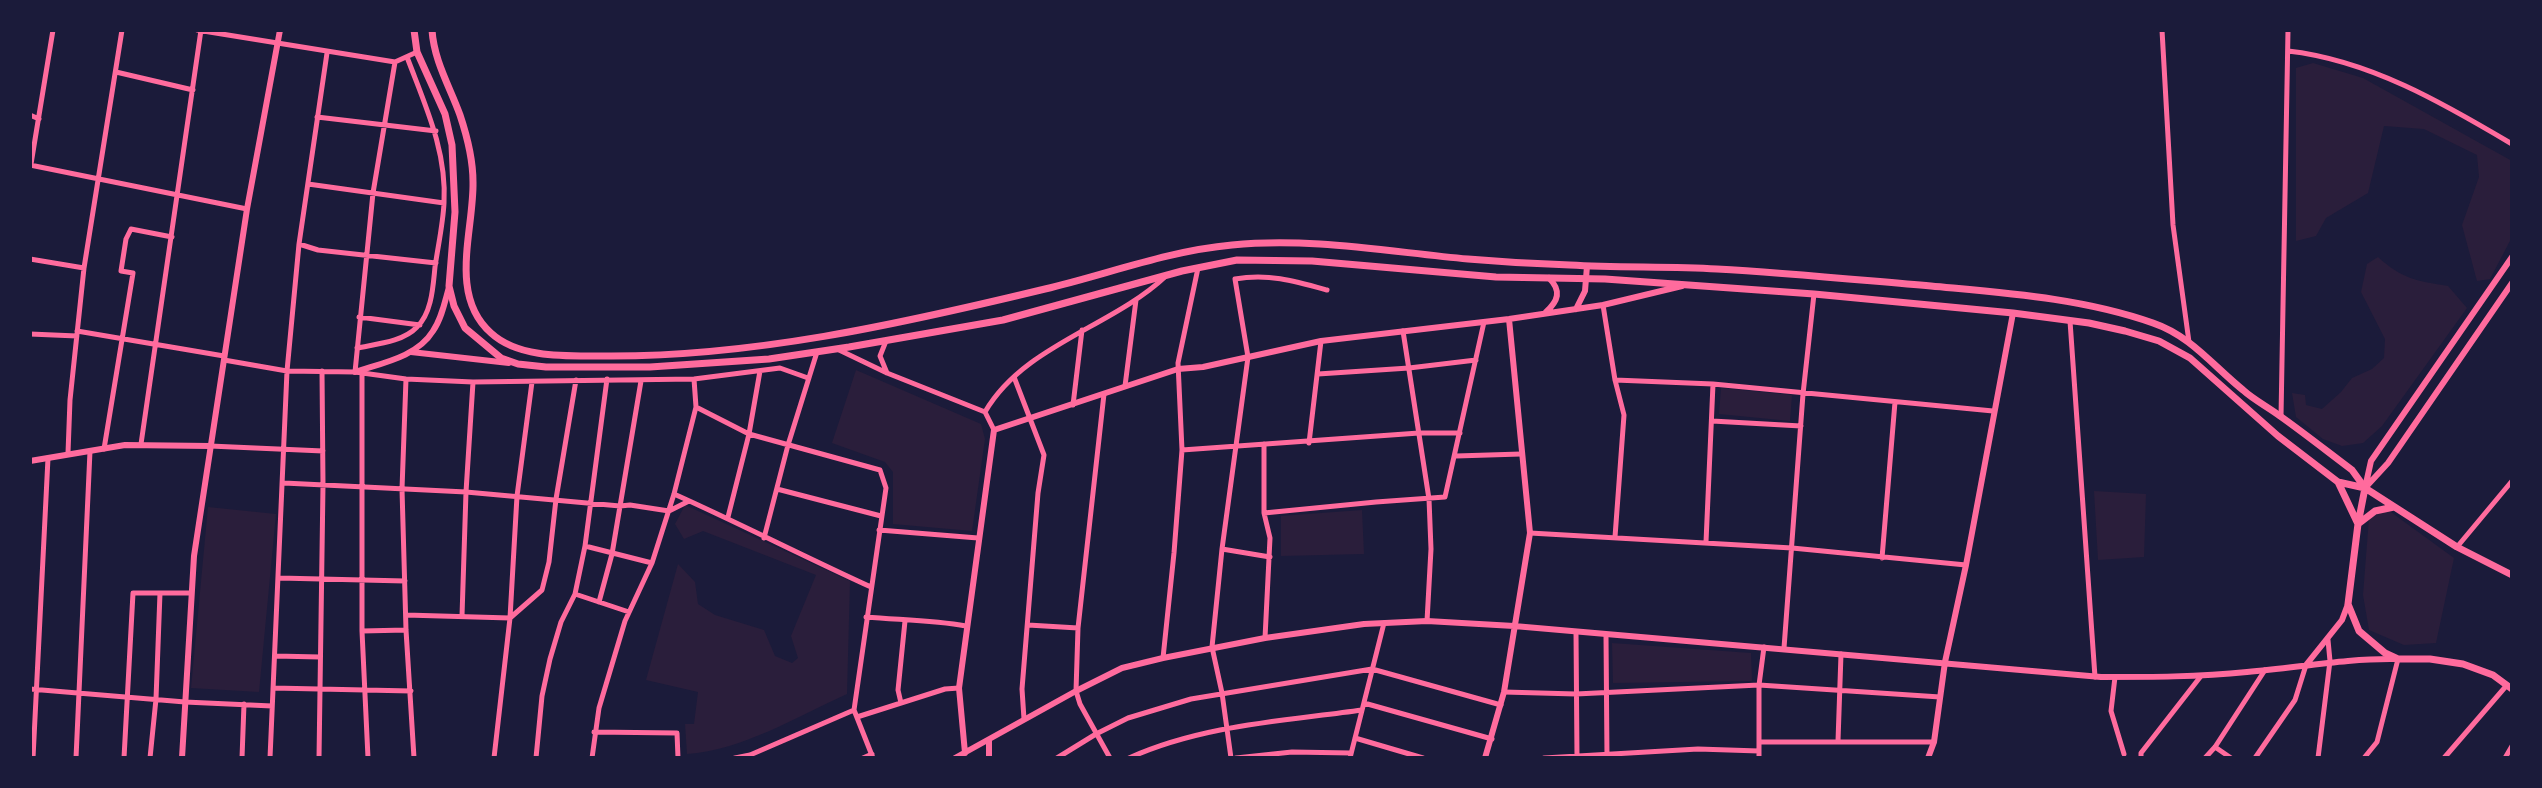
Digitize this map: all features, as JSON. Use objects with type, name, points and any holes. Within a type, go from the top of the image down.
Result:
[{"type":"main road","points":[[414,30],[417,52],[445,114],[452,145],[455,212],[449,286],[454,306],[465,328],[494,353],[518,364],[546,367],[650,367],[769,359],[1003,320],[1168,274],[1237,260],[1312,261],[1496,277],[1587,279],[1686,285],[1814,294],[2013,313],[2124,331],[2158,341],[2190,358],[2278,436],[2338,482],[2365,488],[2457,547],[2512,575]]},
{"type":"main road","points":[[432,30],[439,61],[460,115],[470,149],[474,182],[467,267],[471,302],[491,333],[512,346],[558,356],[627,357],[699,351],[828,335],[996,301],[1180,252],[1236,244],[1297,244],[1367,248],[1469,259],[1587,266],[1714,268],[1951,288],[2058,300],[2105,309],[2156,324],[2189,342],[2244,392],[2352,470],[2365,488],[2348,604],[2359,631],[2385,653],[2398,658],[2430,659],[2463,664],[2493,675],[2509,687]]},
{"type":"main road","points":[[2338,482],[2358,524]]},
{"type":"main road","points":[[2358,524],[2375,511],[2394,507]]},
{"type":"street","points":[[53,30],[30,164],[247,209]]},
{"type":"street","points":[[68,453],[70,400],[84,268],[122,30]]},
{"type":"street","points":[[141,444],[193,90],[199,30],[327,53],[395,62],[417,52]]},
{"type":"street","points":[[182,758],[194,556],[247,209],[280,30]]},
{"type":"street","points":[[2162,30],[2173,225],[2189,342]]},
{"type":"street","points":[[2281,417],[2289,30]]},
{"type":"street","points":[[2288,51],[2319,54],[2350,63],[2411,88],[2512,144]]},
{"type":"street","points":[[270,758],[284,483],[287,371],[299,244],[327,53]]},
{"type":"street","points":[[357,348],[388,342],[414,330],[420,325],[430,302],[444,202],[442,158],[436,131],[407,57]]},
{"type":"street","points":[[368,758],[362,631],[362,485],[357,348],[373,193],[395,62]]},
{"type":"street","points":[[116,72],[193,90]]},
{"type":"street","points":[[30,115],[39,119]]},
{"type":"street","points":[[317,117],[436,131]]},
{"type":"street","points":[[308,184],[444,202]]},
{"type":"street","points":[[104,449],[133,273],[122,271],[126,238],[131,229],[172,237]]},
{"type":"street","points":[[299,244],[318,250],[436,263]]},
{"type":"street","points":[[2365,488],[2371,461],[2512,258]]},
{"type":"street","points":[[30,259],[84,268]]},
{"type":"street","points":[[1576,309],[1585,291],[1587,266]]},
{"type":"street","points":[[1162,658],[1174,553],[1182,450],[1178,369],[1183,330],[1198,268]]},
{"type":"street","points":[[985,412],[995,395],[1014,376],[1082,330],[1136,300],[1168,274]]},
{"type":"street","points":[[1231,758],[1225,728],[1222,693],[1212,647],[1222,549],[1248,357],[1235,279],[1255,276],[1272,277],[1327,290]]},
{"type":"street","points":[[1546,313],[1556,303],[1558,296],[1554,282],[1549,278]]},
{"type":"street","points":[[2365,488],[2388,463],[2512,283]]},
{"type":"street","points":[[994,430],[1178,369],[1203,367],[1321,341],[1509,320],[1576,309],[1686,285]]},
{"type":"street","points":[[359,372],[411,352],[433,332],[449,286]]},
{"type":"street","points":[[1784,648],[1803,394],[1814,294]]},
{"type":"street","points":[[1125,386],[1136,300]]},
{"type":"street","points":[[1604,304],[1615,380],[1624,414],[1615,537]]},
{"type":"street","points":[[1928,758],[1934,742],[1945,662],[1966,565],[2013,313]]},
{"type":"street","points":[[359,317],[420,325]]},
{"type":"street","points":[[1485,758],[1504,692],[1530,533],[1509,320]]},
{"type":"street","points":[[2070,321],[2095,677]]},
{"type":"street","points":[[1264,513],[1445,497],[1456,456],[1484,322]]},
{"type":"street","points":[[1073,405],[1082,330]]},
{"type":"street","points":[[1402,331],[1429,499],[1431,549],[1427,621]]},
{"type":"street","points":[[30,334],[77,334],[121,340],[287,371],[359,372],[406,379],[473,382],[641,381],[694,379],[780,368],[808,378]]},
{"type":"street","points":[[886,341],[880,356],[887,373]]},
{"type":"street","points":[[1309,443],[1321,341]]},
{"type":"street","points":[[837,349],[887,373],[985,412],[994,430],[959,688],[964,753]]},
{"type":"street","points":[[411,352],[518,364]]},
{"type":"street","points":[[764,538],[788,445],[817,352]]},
{"type":"street","points":[[1318,375],[1409,369],[1476,360]]},
{"type":"street","points":[[319,758],[323,485],[322,370]]},
{"type":"street","points":[[728,517],[749,434],[760,371]]},
{"type":"street","points":[[1014,376],[1044,455],[1038,493],[1022,689],[1024,719]]},
{"type":"street","points":[[406,379],[402,489],[406,630],[414,758]]},
{"type":"street","points":[[592,758],[594,732],[600,708],[629,612],[652,563],[674,494],[696,408],[694,379]]},
{"type":"street","points":[[406,615],[510,618],[542,590],[549,562],[556,499],[576,380]]},
{"type":"street","points":[[536,758],[542,696],[550,659],[561,622],[574,594],[585,546],[607,380]]},
{"type":"street","points":[[1615,380],[1713,384],[1993,411]]},
{"type":"street","points":[[599,602],[612,554],[641,381]]},
{"type":"street","points":[[462,616],[466,492],[473,382]]},
{"type":"street","points":[[494,758],[510,618],[517,496],[532,382]]},
{"type":"street","points":[[1706,542],[1713,384]]},
{"type":"street","points":[[1104,394],[1078,628],[1076,691],[1110,758]]},
{"type":"street","points":[[1882,558],[1895,402]]},
{"type":"street","points":[[696,408],[749,434],[880,470],[886,488],[854,710],[872,756],[863,758]]},
{"type":"street","points":[[1712,421],[1801,426]]},
{"type":"street","points":[[1182,450],[1460,433]]},
{"type":"street","points":[[30,461],[68,453],[141,444],[323,451]]},
{"type":"street","points":[[1264,444],[1264,513],[1270,538],[1265,638]]},
{"type":"street","points":[[75,758],[90,451]]},
{"type":"street","points":[[1456,456],[1521,454]]},
{"type":"street","points":[[33,758],[33,689],[48,458]]},
{"type":"street","points":[[2457,547],[2512,481]]},
{"type":"street","points":[[284,483],[362,485],[466,492],[620,506],[630,504],[669,511],[689,501]]},
{"type":"street","points":[[777,489],[881,516]]},
{"type":"street","points":[[674,494],[728,517],[764,538],[871,587]]},
{"type":"street","points":[[879,530],[978,538]]},
{"type":"street","points":[[1530,533],[1792,548],[1966,565]]},
{"type":"street","points":[[585,546],[652,563]]},
{"type":"street","points":[[1222,549],[1270,557]]},
{"type":"street","points":[[279,578],[405,581]]},
{"type":"street","points":[[124,758],[133,593],[191,593]]},
{"type":"street","points":[[150,758],[156,699],[160,593]]},
{"type":"street","points":[[574,594],[629,612]]},
{"type":"street","points":[[2255,758],[2295,700],[2306,665],[2342,620],[2348,604]]},
{"type":"street","points":[[866,617],[905,621],[933,620],[966,626]]},
{"type":"street","points":[[901,703],[898,690],[905,621]]},
{"type":"street","points":[[955,758],[1122,668],[1212,647],[1265,638],[1384,622],[1427,621],[1784,648],[2095,677],[2201,676],[2330,661],[2398,658],[2377,742],[2364,758]]},
{"type":"street","points":[[1236,758],[1292,752],[1351,756],[1384,622]]},
{"type":"street","points":[[1028,625],[1078,628]]},
{"type":"street","points":[[362,631],[406,630]]},
{"type":"street","points":[[1576,632],[1577,757]]},
{"type":"street","points":[[1606,635],[1607,755]]},
{"type":"street","points":[[2318,758],[2330,661],[2328,640]]},
{"type":"street","points":[[1759,758],[1759,685],[1764,647]]},
{"type":"street","points":[[1838,741],[1841,654]]},
{"type":"street","points":[[275,656],[320,657]]},
{"type":"street","points":[[1057,758],[1128,718],[1191,699],[1372,669],[1501,705]]},
{"type":"street","points":[[2205,758],[2215,747],[2265,670]]},
{"type":"street","points":[[2141,758],[2141,753],[2201,676]]},
{"type":"street","points":[[2115,677],[2111,711],[2124,754]]},
{"type":"street","points":[[1504,692],[1576,694],[1759,685],[1940,697]]},
{"type":"street","points":[[2444,758],[2509,687]]},
{"type":"street","points":[[273,688],[411,691]]},
{"type":"street","points":[[857,717],[945,688],[959,688]]},
{"type":"street","points":[[33,689],[185,702],[272,706]]},
{"type":"street","points":[[1364,703],[1492,739]]},
{"type":"street","points":[[242,758],[244,704]]},
{"type":"street","points":[[735,758],[750,755],[854,710]]},
{"type":"street","points":[[1129,758],[1187,736],[1225,728],[1362,711]]},
{"type":"street","points":[[594,732],[677,733],[678,758]]},
{"type":"street","points":[[1355,738],[1423,758]]},
{"type":"street","points":[[989,740],[989,758]]},
{"type":"street","points":[[1760,742],[1934,742]]},
{"type":"street","points":[[2505,758],[2512,746]]},
{"type":"street","points":[[2215,747],[2231,758]]},
{"type":"street","points":[[1544,758],[1698,749],[1759,751]]},
{"type":"shaded area","points":[[2313,63],[2363,78],[2512,161],[2512,237],[2490,279],[2477,281],[2462,225],[2479,177],[2477,155],[2424,129],[2384,126],[2368,193],[2326,218],[2316,236],[2296,241],[2296,68]]},
{"type":"shaded area","points":[[2378,257],[2410,278],[2448,286],[2467,308],[2382,426],[2363,443],[2342,446],[2323,439],[2296,417],[2292,393],[2305,395],[2306,405],[2322,409],[2341,392],[2352,378],[2372,369],[2384,358],[2385,339],[2361,292],[2367,264]]},
{"type":"shaded area","points":[[856,370],[981,424],[985,439],[972,531],[893,524],[893,472],[885,462],[832,443]]},
{"type":"shaded area","points":[[1721,388],[1792,395],[1790,421],[1719,414]]},
{"type":"shaded area","points":[[2094,491],[2146,494],[2144,557],[2098,560]]},
{"type":"shaded area","points":[[685,505],[850,581],[847,694],[749,739],[708,751],[687,754],[685,724],[694,724],[698,692],[646,680],[678,564],[695,582],[698,604],[715,615],[764,630],[775,656],[792,663],[798,658],[791,636],[816,575],[703,531],[684,539],[675,524]]},
{"type":"shaded area","points":[[208,507],[276,514],[259,692],[191,688]]},
{"type":"shaded area","points":[[1362,510],[1364,554],[1281,556],[1281,516]]},
{"type":"shaded area","points":[[2388,510],[2454,558],[2436,643],[2404,645],[2369,630],[2363,595],[2369,518]]},
{"type":"shaded area","points":[[1612,643],[1751,653],[1752,681],[1613,683]]}]
